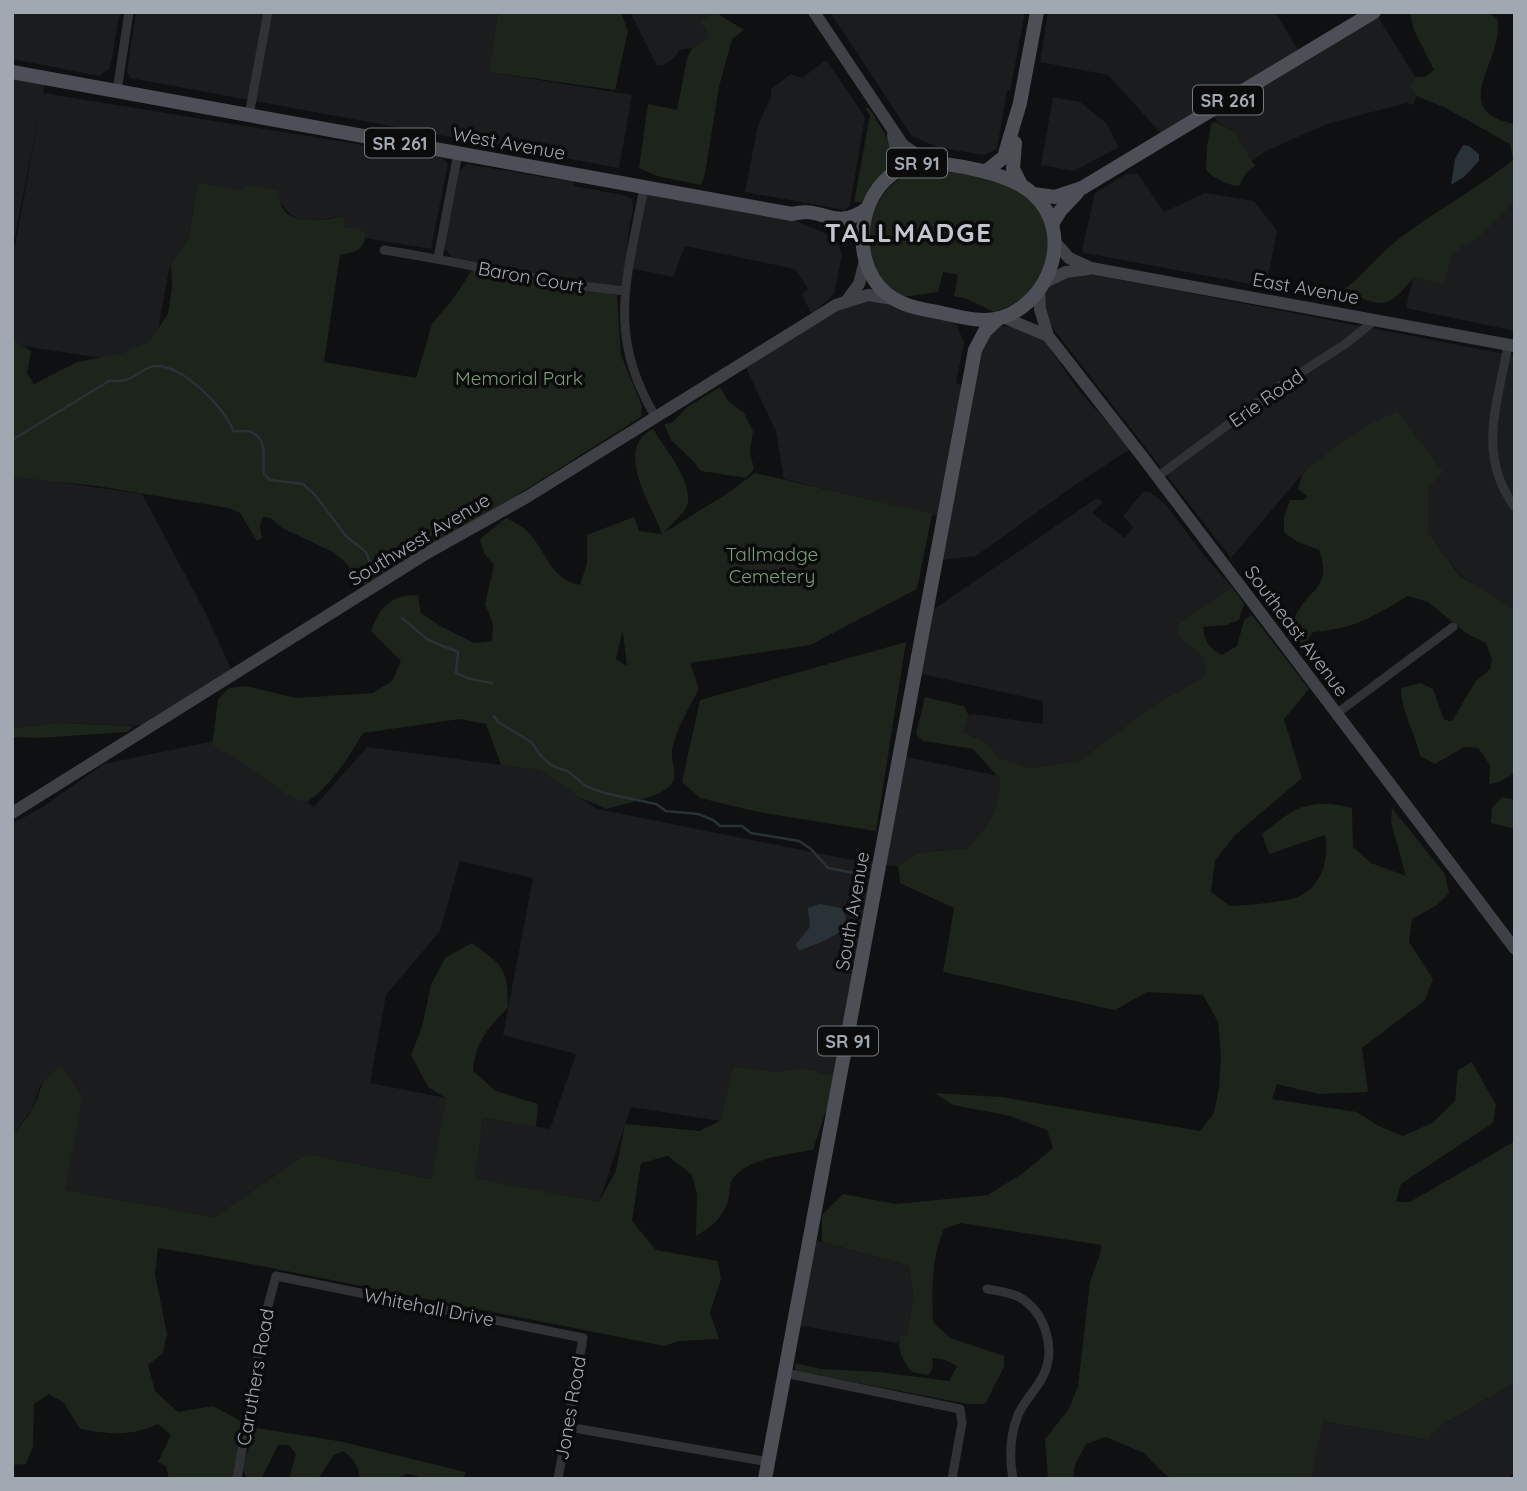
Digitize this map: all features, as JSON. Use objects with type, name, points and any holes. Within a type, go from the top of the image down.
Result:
[{"type":"main road","points":[[985,172],[1003,157],[1014,125],[1037,12]]},
{"type":"main road","name":"SR 261","points":[[1033,194],[1055,197],[1082,188],[1374,12]]},
{"type":"main road","name":"West Avenue","points":[[12,72],[792,214],[802,212],[847,219],[868,208]]},
{"type":"main road","points":[[1014,125],[1016,137],[1013,169],[1021,185]]},
{"type":"main road","name":"SR 91","points":[[894,299],[876,282],[865,261],[862,246],[863,221],[868,208],[891,175],[909,165],[929,163],[985,172]]},
{"type":"main road","points":[[985,172],[1006,177],[1021,185],[1044,206],[1052,224],[1055,242],[1052,262],[1042,286]]},
{"type":"main road","name":"SR 261","points":[[1052,224],[1060,211],[1082,188]]},
{"type":"main road","name":"West Avenue","points":[[792,214],[803,222],[849,230],[855,234],[862,246]]},
{"type":"main road","name":"SR 91","points":[[1001,317],[1025,305],[1042,286]]},
{"type":"main road","points":[[894,299],[906,305],[952,316],[979,320],[1001,317]]},
{"type":"main road","points":[[952,316],[971,332],[975,350]]},
{"type":"main road","name":"South Avenue","points":[[765,1479],[975,350],[985,331],[1001,317]]},
{"type":"street","points":[[117,91],[129,12]]},
{"type":"street","points":[[249,115],[268,12]]},
{"type":"street","points":[[814,12],[905,147],[929,163]]},
{"type":"street","points":[[891,128],[897,155],[891,175]]},
{"type":"street","points":[[438,258],[458,153]]},
{"type":"street","points":[[644,187],[625,291],[625,340],[631,365],[645,400],[655,416]]},
{"type":"street","name":"East Avenue","points":[[1055,242],[1069,258],[1091,268],[1512,346]]},
{"type":"street","name":"Baron Court","points":[[384,250],[625,291]]},
{"type":"street","points":[[848,300],[859,284],[865,261]]},
{"type":"street","name":"East Avenue","points":[[1042,286],[1073,270],[1091,268]]},
{"type":"street","name":"Southeast Avenue","points":[[1042,286],[1040,309],[1048,336],[1515,949]]},
{"type":"street","name":"Southwest Avenue","points":[[12,813],[429,552],[527,497],[848,300],[868,295],[894,299]]},
{"type":"street","name":"Southeast Avenue","points":[[1001,317],[1048,336]]},
{"type":"street","name":"Erie Road","points":[[1157,477],[1376,320]]},
{"type":"street","points":[[1512,346],[1491,438],[1495,470],[1515,507]]},
{"type":"street","points":[[1336,714],[1453,627]]},
{"type":"street","name":"Whitehall Drive","points":[[276,1276],[583,1338]]},
{"type":"street","name":"Caruthers Road","points":[[237,1479],[266,1313],[276,1276]]},
{"type":"street","points":[[987,1289],[1015,1295],[1028,1304],[1038,1315],[1048,1338],[1044,1372],[1024,1403],[1013,1432],[1010,1458],[1013,1479]]},
{"type":"street","name":"Jones Road","points":[[558,1479],[583,1338]]},
{"type":"street","points":[[785,1373],[960,1409],[962,1423],[952,1479]]},
{"type":"street","points":[[568,1427],[769,1462]]},
{"type":"shaded area","points":[[12,12],[120,12],[110,68],[99,76],[12,59]]},
{"type":"shaded area","points":[[136,12],[498,12],[489,72],[632,95],[619,168],[130,78],[127,71]]},
{"type":"shaded area","points":[[630,12],[715,12],[700,22],[708,35],[705,41],[679,50],[676,56],[664,65],[657,66]]},
{"type":"shaded area","points":[[830,12],[1025,12],[997,149],[984,155],[937,147],[912,136]]},
{"type":"shaded area","points":[[1048,12],[1275,12],[1298,50],[1161,133],[1108,75],[1040,62]]},
{"type":"shaded area","points":[[1377,15],[1415,77],[1410,87],[1416,96],[1414,105],[1406,103],[1327,124],[1266,151],[1252,161],[1236,132],[1220,124],[1213,116]]},
{"type":"shaded area","points":[[826,60],[865,117],[850,205],[845,210],[745,192],[758,125],[771,97],[771,89],[791,74],[802,78]]},
{"type":"shaded area","points":[[12,72],[46,78],[43,93],[442,158],[448,163],[431,249],[365,238],[366,233],[344,228],[344,216],[303,222],[291,215],[278,201],[278,192],[243,192],[198,182],[189,237],[169,269],[158,331],[149,348],[107,359],[17,345],[12,342],[12,262],[41,104],[12,251]]},
{"type":"shaded area","points":[[1053,97],[1080,102],[1106,123],[1119,147],[1074,171],[1041,165]]},
{"type":"shaded area","points":[[1463,145],[1479,154],[1479,161],[1464,177],[1451,185],[1455,159]]},
{"type":"shaded area","points":[[467,164],[574,182],[574,186],[632,199],[625,291],[452,257],[444,248],[459,172]]},
{"type":"shaded area","points":[[1126,174],[1138,174],[1164,212],[1205,193],[1254,201],[1277,231],[1267,282],[1251,284],[1085,253],[1082,250],[1095,193]]},
{"type":"shaded area","points":[[644,187],[771,210],[831,236],[838,243],[842,254],[834,294],[812,314],[801,294],[808,289],[795,269],[685,246],[673,277],[629,268]]},
{"type":"shaded area","points":[[1515,201],[1515,331],[1406,308],[1413,278],[1462,239],[1477,239]]},
{"type":"shaded area","points":[[1086,273],[1515,356],[1515,614],[1461,576],[1428,532],[1406,423],[1396,411],[1309,466],[1231,558],[1049,323],[1043,300],[1048,287],[1057,279]]},
{"type":"shaded area","points":[[850,301],[892,301],[956,324],[964,342],[956,383],[963,386],[941,517],[784,479],[776,431],[745,366]]},
{"type":"shaded area","points":[[1014,326],[1042,337],[1076,387],[1130,449],[976,556],[941,560],[982,341],[994,327]]},
{"type":"shaded area","points":[[12,477],[142,494],[205,612],[234,675],[151,726],[58,723],[12,728]]},
{"type":"shaded area","points":[[1143,492],[1150,492],[1166,505],[1232,587],[1177,625],[1178,636],[1202,656],[1206,670],[1201,679],[1157,703],[1079,761],[1031,768],[997,758],[990,745],[963,732],[969,716],[973,714],[1043,724],[1043,701],[922,674],[934,609],[1097,498],[1103,502],[1092,513],[1125,538],[1133,527],[1123,516]]},
{"type":"shaded area","points":[[214,741],[314,807],[367,747],[539,770],[597,809],[877,865],[837,1077],[805,1068],[774,1072],[733,1066],[720,1121],[631,1107],[599,1202],[475,1178],[483,1118],[550,1129],[576,1054],[503,1035],[533,878],[460,861],[440,931],[386,995],[370,1083],[446,1098],[433,1179],[307,1154],[214,1217],[64,1190],[83,1097],[41,1084],[31,1111],[12,1136],[12,824],[44,806],[104,764]]},
{"type":"shaded area","points":[[902,756],[998,776],[999,801],[992,822],[967,848],[917,853],[898,866],[883,865]]},
{"type":"shaded area","points":[[820,904],[841,908],[845,924],[826,940],[798,949],[796,944],[810,927],[808,908]]},
{"type":"shaded area","points":[[814,1240],[909,1266],[913,1295],[907,1335],[900,1336],[898,1343],[797,1325]]},
{"type":"shaded area","points":[[1515,1382],[1515,1470],[1508,1479],[1311,1479],[1322,1421],[1426,1440],[1441,1426]]},
{"type":"green space","points":[[498,12],[621,12],[628,31],[615,90],[489,72]]},
{"type":"green space","points":[[715,12],[744,30],[732,39],[719,87],[705,174],[701,185],[657,176],[639,168],[648,104],[677,110],[687,59],[692,48],[705,41],[708,35],[700,22]]},
{"type":"green space","points":[[1410,12],[1486,12],[1497,18],[1498,33],[1481,95],[1484,107],[1494,117],[1515,124],[1515,201],[1477,239],[1452,255],[1443,283],[1413,278],[1393,299],[1380,303],[1342,291],[1404,235],[1513,160],[1510,144],[1444,107],[1416,96],[1410,87],[1415,77],[1425,77],[1434,70],[1414,30]]},
{"type":"green space","points":[[865,108],[869,108],[886,137],[892,156],[885,176],[862,202],[854,202],[870,115]]},
{"type":"green space","points":[[1215,122],[1236,132],[1255,166],[1246,173],[1239,186],[1221,181],[1206,170],[1211,124]]},
{"type":"green space","points":[[929,169],[999,181],[1019,189],[1031,199],[1045,225],[1048,240],[1044,269],[1028,294],[994,312],[954,296],[958,275],[943,272],[938,292],[902,297],[876,274],[869,254],[869,230],[882,196],[898,180]]},
{"type":"green space","name":"Memorial Park","points":[[198,182],[242,191],[249,184],[278,191],[285,212],[293,217],[323,220],[344,216],[344,228],[356,228],[366,233],[358,250],[340,255],[324,362],[416,378],[432,324],[472,270],[617,295],[621,355],[642,406],[641,417],[366,586],[363,582],[359,583],[347,564],[333,552],[282,528],[271,518],[263,517],[260,525],[262,538],[257,541],[240,513],[229,508],[97,486],[12,477],[12,339],[31,351],[27,373],[34,384],[77,362],[120,354],[150,341],[168,314],[172,287],[171,265],[189,237]]},
{"type":"green space","points":[[720,387],[728,401],[744,413],[753,431],[750,452],[754,469],[746,478],[701,471],[671,440],[664,424],[672,423],[687,407]]},
{"type":"green space","points":[[1397,411],[1443,472],[1428,488],[1428,532],[1460,576],[1515,610],[1515,773],[1499,782],[1489,784],[1490,765],[1478,748],[1464,747],[1435,764],[1420,756],[1401,688],[1421,683],[1433,689],[1444,720],[1452,721],[1475,682],[1490,669],[1492,659],[1486,643],[1466,633],[1428,602],[1408,596],[1363,621],[1313,632],[1306,642],[1296,644],[1290,634],[1296,615],[1322,579],[1323,572],[1319,550],[1296,541],[1284,532],[1284,517],[1290,500],[1308,497],[1298,489],[1302,475],[1309,466],[1370,424]]},
{"type":"green space","name":"Tallmadge Cemetery","points":[[653,429],[678,467],[687,489],[686,508],[665,532],[755,473],[932,514],[917,589],[810,645],[690,663],[699,689],[674,742],[673,781],[665,790],[645,799],[607,809],[579,797],[539,770],[501,765],[486,724],[460,719],[363,733],[331,780],[307,802],[286,794],[214,746],[218,699],[229,688],[245,686],[296,698],[373,693],[392,681],[401,661],[371,631],[382,609],[400,597],[418,595],[421,613],[474,643],[492,641],[493,624],[485,604],[494,565],[484,553],[480,539],[506,518],[530,534],[562,577],[580,585],[587,563],[587,535],[634,517],[639,531],[662,534],[644,494],[635,464],[636,450],[641,438]],"holes":[[[623,633],[627,666],[616,659]]]},
{"type":"green space","points":[[1232,587],[1244,604],[1239,620],[1226,625],[1203,627],[1208,644],[1222,655],[1237,646],[1244,620],[1252,615],[1309,689],[1284,719],[1302,778],[1234,836],[1215,861],[1211,892],[1230,906],[1286,900],[1308,891],[1323,870],[1325,835],[1269,854],[1262,834],[1293,811],[1324,804],[1352,808],[1353,847],[1371,863],[1406,876],[1391,822],[1392,808],[1445,874],[1449,893],[1437,905],[1412,919],[1409,942],[1433,979],[1425,1000],[1362,1048],[1368,1092],[1318,1094],[1277,1084],[1272,1099],[1357,1112],[1379,1126],[1403,1136],[1432,1123],[1455,1101],[1458,1070],[1472,1062],[1496,1105],[1493,1123],[1401,1184],[1396,1202],[1410,1202],[1515,1141],[1515,1382],[1441,1426],[1427,1440],[1323,1421],[1311,1479],[1171,1479],[1144,1453],[1106,1437],[1086,1444],[1075,1465],[1073,1479],[1048,1479],[1045,1439],[1069,1409],[1078,1386],[1090,1282],[1101,1245],[961,1223],[944,1229],[935,1263],[933,1322],[950,1338],[1004,1356],[1004,1367],[985,1404],[968,1404],[795,1371],[795,1363],[821,1369],[880,1372],[949,1381],[957,1366],[943,1359],[932,1358],[933,1368],[928,1375],[912,1372],[903,1360],[899,1346],[900,1336],[907,1335],[913,1295],[909,1266],[822,1242],[822,1215],[843,1194],[896,1204],[988,1195],[1023,1173],[1053,1148],[1047,1130],[1010,1116],[953,1105],[934,1093],[1002,1097],[1200,1131],[1214,1113],[1219,1087],[1221,1056],[1218,1022],[1203,995],[1147,992],[1115,1010],[943,972],[954,908],[900,883],[898,866],[917,853],[967,848],[992,818],[998,802],[1000,779],[973,749],[923,741],[916,734],[925,697],[964,706],[969,716],[963,732],[990,745],[998,758],[1031,768],[1079,761],[1157,703],[1201,679],[1206,670],[1202,656],[1178,636],[1177,625]]},
{"type":"green space","points":[[906,642],[876,831],[758,812],[700,798],[682,782],[700,700]]},
{"type":"green space","points":[[58,723],[134,726],[127,732],[38,738],[12,737],[12,728]]},
{"type":"green space","points":[[1502,797],[1515,800],[1515,829],[1491,823],[1492,808]]},
{"type":"green space","points":[[472,943],[502,969],[507,983],[508,1007],[480,1043],[473,1071],[496,1091],[538,1104],[536,1127],[483,1118],[475,1178],[599,1202],[616,1171],[625,1124],[700,1131],[720,1121],[733,1066],[774,1072],[805,1068],[837,1077],[813,1150],[769,1158],[747,1167],[732,1180],[723,1213],[711,1226],[696,1236],[697,1195],[692,1175],[668,1156],[641,1163],[632,1221],[656,1250],[718,1261],[721,1279],[710,1313],[719,1339],[679,1341],[664,1346],[158,1248],[155,1274],[167,1334],[163,1353],[148,1365],[155,1391],[178,1412],[213,1406],[246,1424],[237,1479],[169,1479],[166,1466],[158,1462],[171,1435],[158,1424],[138,1431],[119,1433],[80,1429],[64,1403],[49,1394],[34,1404],[33,1446],[26,1464],[12,1465],[12,1136],[30,1113],[47,1078],[61,1066],[83,1097],[65,1190],[214,1217],[307,1154],[432,1179],[446,1098],[428,1087],[411,1055],[422,1027],[431,985],[445,958]]},
{"type":"green space","points":[[251,1427],[338,1441],[466,1472],[463,1479],[418,1479],[417,1476],[406,1474],[398,1479],[360,1479],[355,1463],[343,1451],[334,1455],[318,1479],[289,1479],[296,1454],[289,1445],[278,1445],[261,1479],[247,1479],[242,1468],[250,1445]]},
{"type":"waterway","points":[[12,440],[109,381],[126,380],[152,366],[166,367],[178,372],[201,389],[222,411],[233,431],[249,431],[257,435],[264,450],[264,474],[270,480],[303,484],[315,495],[346,536],[366,552],[372,576]]},
{"type":"waterway","points":[[402,618],[428,640],[458,652],[456,673],[492,683]]},
{"type":"waterway","points":[[494,716],[498,722],[531,742],[551,765],[569,772],[586,786],[604,793],[656,804],[666,811],[698,814],[720,826],[742,826],[751,833],[799,841],[811,849],[828,868],[860,874]]},
{"type":"district","name":"TALLMADGE","points":[[909,232]]}]
